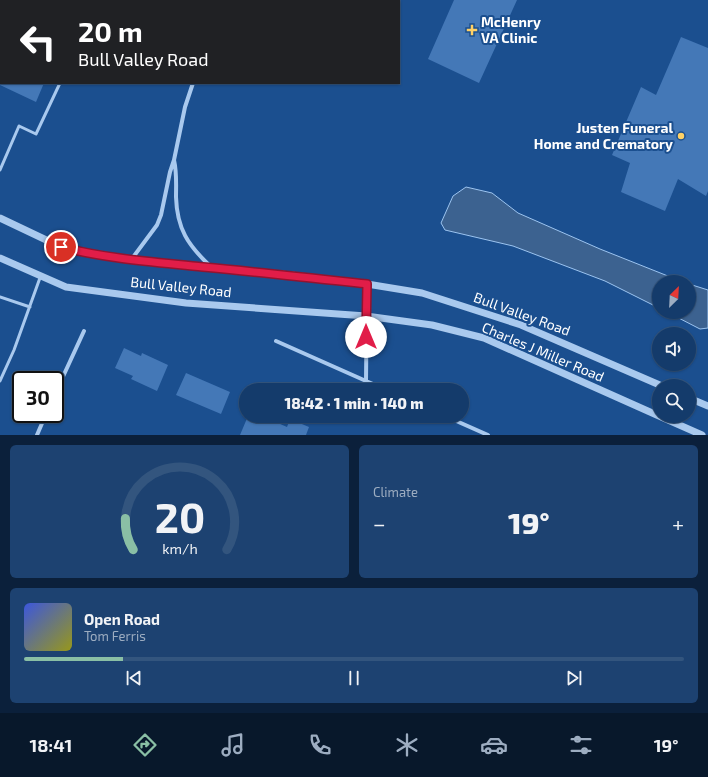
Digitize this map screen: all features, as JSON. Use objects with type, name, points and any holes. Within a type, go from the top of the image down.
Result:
[{"type":"street","points":[[131,260],[157,225],[161,215],[185,107],[193,84]]},
{"type":"street","points":[[174,160],[177,174],[176,198],[179,223],[185,238],[191,247],[212,268]]},
{"type":"street","name":"Bull Valley Road","points":[[0,218],[61,247],[90,254],[131,260],[291,275],[367,284],[422,293],[521,325],[652,382]]},
{"type":"street","name":"Bull Valley Road","points":[[0,258],[66,286],[186,302],[366,316]]},
{"type":"street","points":[[366,381],[367,284]]},
{"type":"street","name":"Charles J Miller Road","points":[[366,316],[432,325],[484,338],[652,413]]},
{"type":"street","points":[[64,374],[84,331]]},
{"type":"street","points":[[276,341],[371,383]]},
{"type":"street","points":[[696,401],[708,406]]},
{"type":"street","points":[[37,435],[42,423]]},
{"type":"street","points":[[461,423],[488,435]]},
{"type":"street","name":"Charles J Miller Road","points":[[675,423],[702,435]]},
{"type":"lane","points":[[0,170],[2,161],[18,126],[36,134],[60,84]]},
{"type":"lane","points":[[0,381],[41,276]]},
{"type":"lane","points":[[0,297],[30,307]]},
{"type":"water","points":[[466,187],[492,193],[518,213],[600,249],[665,275],[652,275],[652,304],[605,281],[513,246],[445,230],[441,223],[453,196]]},
{"type":"water","points":[[696,286],[708,290],[708,328],[700,329],[681,319],[696,319]]},
{"type":"building","name":"McHenry VA Clinic","points":[[454,0],[517,0],[479,83],[428,59]]},
{"type":"building","points":[[681,37],[708,48],[708,191],[706,196],[678,179],[665,211],[621,192],[630,163],[612,155],[641,87],[656,95]]},
{"type":"building","points":[[0,84],[44,84],[36,102]]},
{"type":"building","points":[[124,348],[141,356],[142,353],[168,365],[157,391],[131,379],[133,376],[115,368]]},
{"type":"building","points":[[186,373],[230,392],[221,414],[176,395]]},
{"type":"building","points":[[245,423],[278,423],[287,427],[288,423],[300,423],[309,427],[306,435],[240,435]]},
{"type":"place","name":"McHenry VA Clinic","points":[[472,30]]},
{"type":"place","name":"Justen Funeral Home and Crematory","points":[[681,136]]},
{"type":"route","points":[[61,247],[90,254],[131,260],[291,275],[367,284],[366,337]]}]
